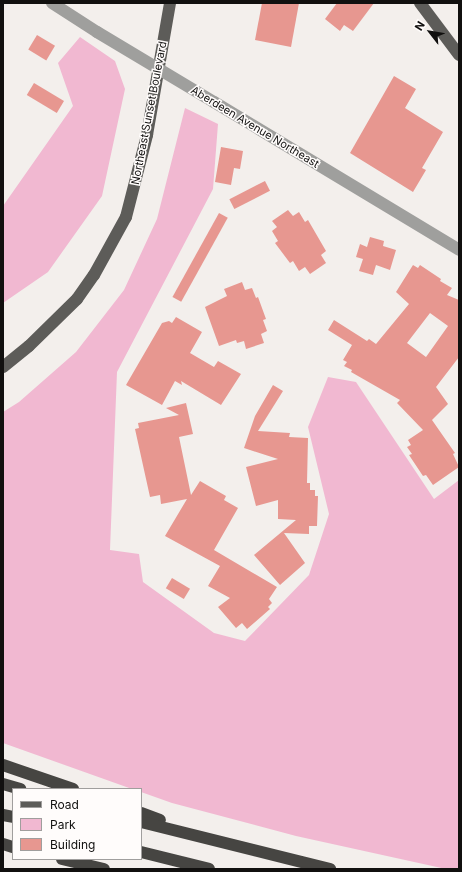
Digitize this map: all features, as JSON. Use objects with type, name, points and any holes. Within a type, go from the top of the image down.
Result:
[{"type":"highway","points":[[3,764],[70,788]]},
{"type":"highway","points":[[3,784],[17,788]]},
{"type":"highway","points":[[142,813],[234,847]]},
{"type":"highway","points":[[142,822],[234,847],[330,869]]},
{"type":"highway","points":[[142,852],[209,869]]},
{"type":"highway","points":[[66,860],[104,869]]},
{"type":"main road","name":"Northeast Sunset Boulevard","points":[[3,367],[29,346],[77,299],[94,275],[126,217],[147,135],[170,3]]},
{"type":"main road","points":[[420,3],[459,55]]},
{"type":"street","name":"Aberdeen Avenue Northeast","points":[[52,3],[97,32],[459,250]]},
{"type":"green space","points":[[80,37],[115,61],[125,89],[102,196],[48,272],[3,303],[3,206],[73,106],[58,63]]},
{"type":"green space","points":[[185,108],[218,124],[213,189],[117,372],[110,550],[139,554],[143,582],[214,633],[245,641],[309,575],[329,514],[308,427],[328,377],[356,382],[434,499],[459,480],[459,869],[446,869],[296,836],[172,803],[142,792],[142,788],[129,788],[3,743],[3,412],[19,402],[76,352],[124,290],[157,219]]},
{"type":"building","points":[[262,3],[299,3],[291,47],[255,40]]},
{"type":"building","points":[[337,3],[374,3],[353,31],[344,25],[340,31],[325,19]]},
{"type":"building","points":[[37,35],[55,46],[46,60],[28,50]]},
{"type":"building","points":[[394,76],[416,89],[405,108],[443,132],[422,168],[426,170],[413,192],[350,153]]},
{"type":"building","points":[[34,83],[64,101],[57,113],[27,95]]},
{"type":"building","points":[[221,147],[243,151],[240,169],[234,168],[231,185],[215,182]]},
{"type":"building","points":[[265,181],[270,191],[234,209],[229,199]]},
{"type":"building","points":[[288,210],[293,216],[299,212],[305,222],[308,220],[326,251],[321,255],[326,263],[310,274],[305,267],[299,271],[293,261],[290,263],[275,243],[278,241],[272,231],[277,227],[272,221]]},
{"type":"building","points":[[219,213],[228,218],[181,302],[172,297]]},
{"type":"building","points":[[370,237],[384,241],[383,246],[396,250],[390,270],[376,265],[373,275],[359,271],[363,259],[356,257],[360,244],[367,247]]},
{"type":"building","points":[[413,265],[418,268],[420,265],[441,279],[440,281],[452,288],[447,295],[459,300],[459,357],[436,387],[448,404],[432,420],[455,453],[453,454],[459,467],[433,485],[426,475],[423,476],[409,455],[412,454],[407,447],[411,445],[408,440],[423,430],[397,403],[400,400],[351,372],[352,370],[344,366],[347,362],[343,360],[352,345],[328,330],[334,320],[367,341],[369,339],[376,344],[409,304],[396,292]],"holes":[[[430,313],[448,326],[426,357],[407,343]]]},
{"type":"building","points":[[242,282],[245,290],[252,288],[256,298],[258,297],[266,319],[263,320],[267,331],[261,334],[264,343],[246,349],[244,341],[237,343],[236,340],[219,346],[205,307],[227,296],[224,289]]},
{"type":"building","points":[[176,317],[202,332],[190,353],[214,367],[218,361],[241,374],[221,405],[181,381],[182,385],[175,381],[162,405],[126,385],[162,323],[169,321],[172,323]]},
{"type":"building","points":[[273,385],[283,391],[258,431],[290,433],[289,437],[308,438],[307,483],[310,483],[310,490],[315,490],[315,496],[318,496],[317,526],[309,526],[309,534],[284,533],[305,563],[280,585],[254,555],[296,520],[278,519],[278,500],[256,506],[246,467],[278,459],[244,448],[255,416]]},
{"type":"building","points":[[186,403],[193,434],[179,437],[191,495],[200,481],[226,496],[224,500],[238,508],[214,550],[277,587],[269,599],[272,603],[268,607],[270,609],[247,629],[242,623],[236,628],[218,607],[230,598],[208,586],[220,566],[165,536],[187,499],[161,504],[160,495],[150,497],[135,429],[139,428],[138,423],[179,415],[166,408]]},
{"type":"building","points":[[172,578],[190,589],[184,599],[166,588]]}]
